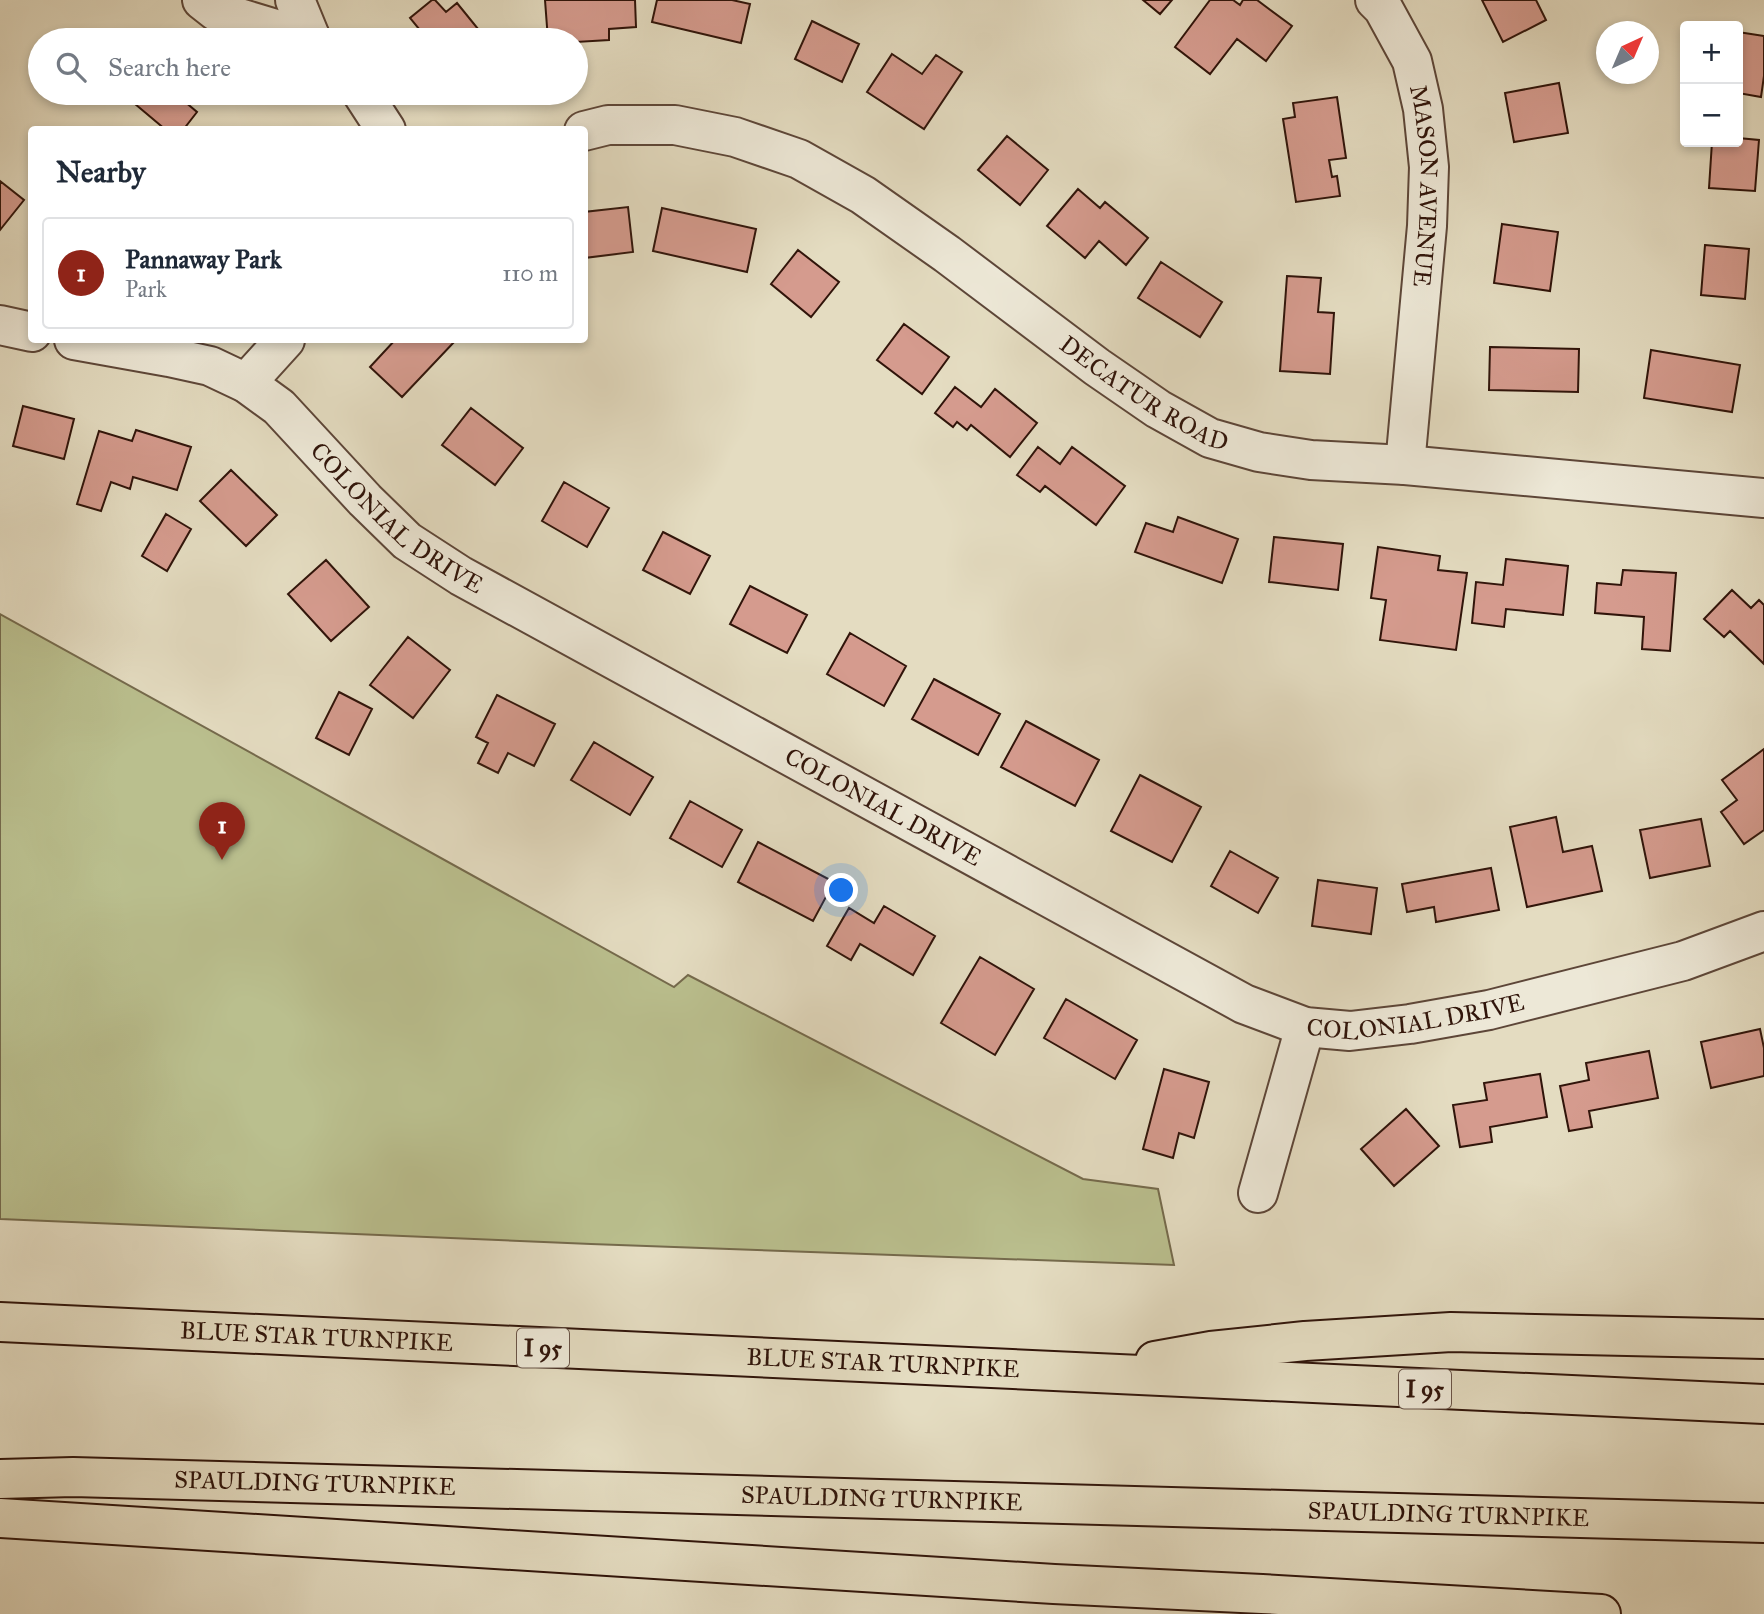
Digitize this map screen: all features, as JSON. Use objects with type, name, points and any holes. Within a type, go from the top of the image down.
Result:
[{"type":"highway","name":"BLUE STAR TURNPIKE","points":[[0,1322],[1764,1404]]},
{"type":"highway","points":[[1085,1373],[1211,1351],[1304,1341],[1451,1332],[1764,1339]]},
{"type":"highway","name":"SPAULDING TURNPIKE","points":[[0,1479],[73,1477],[1764,1523]]},
{"type":"highway","points":[[0,1518],[1054,1584],[1601,1614]]},
{"type":"street","points":[[202,0],[216,11],[272,28]]},
{"type":"street","points":[[295,0],[306,28]]},
{"type":"street","name":"MASON AVENUE","points":[[1375,0],[1412,61],[1423,109],[1429,167],[1427,226],[1405,464]]},
{"type":"street","points":[[370,105],[383,126]]},
{"type":"street","name":"DECATUR ROAD","points":[[588,130],[608,125],[675,125],[735,137],[799,159],[863,195],[947,254],[1097,367],[1158,409],[1210,438],[1259,452],[1311,460],[1405,464],[1764,498]]},
{"type":"street","points":[[0,325],[28,331]]},
{"type":"street","name":"COLONIAL DRIVE","points":[[91,343],[210,366],[246,383],[279,407],[407,541],[461,576],[1244,1004],[1306,1027],[1350,1031],[1489,1010],[1683,961],[1764,931]]},
{"type":"street","points":[[246,383],[282,343]]},
{"type":"street","points":[[1258,1193],[1306,1027]]},
{"type":"green space","points":[[0,614],[674,987],[688,975],[1083,1179],[1158,1189],[1174,1265],[0,1219]]},
{"type":"building","points":[[432,0],[446,12],[457,3],[477,28],[418,28],[410,18]]},
{"type":"building","points":[[545,0],[635,0],[636,27],[609,29],[609,40],[588,41],[588,28],[547,28]]},
{"type":"building","points":[[657,0],[732,0],[750,4],[741,43],[652,22]]},
{"type":"building","points":[[1143,0],[1172,0],[1160,14]]},
{"type":"building","points":[[1210,0],[1233,0],[1240,5],[1243,0],[1257,0],[1292,26],[1266,61],[1237,39],[1210,74],[1175,47]]},
{"type":"building","points":[[1482,0],[1536,0],[1546,20],[1503,42]]},
{"type":"building","points":[[812,21],[859,44],[842,82],[795,59]]},
{"type":"building","points":[[1743,33],[1764,36],[1761,97],[1743,94]]},
{"type":"building","points":[[892,54],[922,74],[936,55],[962,72],[924,129],[867,92]]},
{"type":"building","points":[[1559,83],[1568,133],[1514,142],[1505,93]]},
{"type":"building","points":[[1337,97],[1346,158],[1329,160],[1332,177],[1337,176],[1340,196],[1296,202],[1283,119],[1295,117],[1293,103]]},
{"type":"building","points":[[136,105],[189,105],[197,112],[186,126],[161,126]]},
{"type":"building","points":[[1007,136],[1048,170],[1020,205],[978,170]]},
{"type":"building","points":[[1743,138],[1759,140],[1755,191],[1709,188],[1712,147],[1743,147]]},
{"type":"building","points":[[0,181],[24,200],[0,230]]},
{"type":"building","points":[[1078,189],[1100,208],[1105,202],[1148,238],[1126,265],[1099,241],[1085,258],[1047,226]]},
{"type":"building","points":[[628,207],[633,252],[588,258],[588,212]]},
{"type":"building","points":[[662,208],[756,229],[747,272],[653,251]]},
{"type":"building","points":[[1502,224],[1558,232],[1550,291],[1494,283]]},
{"type":"building","points":[[1705,245],[1749,249],[1745,299],[1701,295]]},
{"type":"building","points":[[798,250],[839,282],[811,317],[771,284]]},
{"type":"building","points":[[1161,262],[1222,302],[1200,337],[1138,298]]},
{"type":"building","points":[[1287,276],[1321,278],[1318,312],[1334,313],[1330,374],[1280,371]]},
{"type":"building","points":[[904,324],[949,357],[922,394],[877,360]]},
{"type":"building","points":[[392,343],[453,343],[402,397],[370,367]]},
{"type":"building","points":[[1490,347],[1579,349],[1578,392],[1489,390]]},
{"type":"building","points":[[1651,350],[1740,365],[1732,412],[1644,398]]},
{"type":"building","points":[[955,387],[981,407],[995,389],[1037,423],[1010,457],[971,425],[967,430],[957,422],[953,427],[935,413]]},
{"type":"building","points":[[23,406],[74,419],[64,459],[13,446]]},
{"type":"building","points":[[471,408],[523,448],[495,485],[442,445]]},
{"type":"building","points":[[136,430],[191,447],[177,490],[133,477],[130,489],[111,482],[101,511],[77,504],[99,431],[132,441]]},
{"type":"building","points":[[1038,447],[1060,464],[1072,447],[1125,486],[1096,525],[1045,486],[1040,492],[1017,475]]},
{"type":"building","points":[[231,470],[277,515],[246,546],[200,501]]},
{"type":"building","points":[[564,482],[609,508],[587,547],[542,521]]},
{"type":"building","points":[[166,514],[191,529],[167,571],[142,556]]},
{"type":"building","points":[[1178,517],[1238,539],[1222,583],[1135,552],[1146,523],[1173,532]]},
{"type":"building","points":[[663,532],[710,556],[690,594],[643,570]]},
{"type":"building","points":[[1274,537],[1343,544],[1338,590],[1269,582]]},
{"type":"building","points":[[1378,547],[1440,556],[1438,570],[1467,573],[1456,650],[1380,640],[1386,600],[1371,598]]},
{"type":"building","points":[[1506,559],[1568,566],[1563,615],[1506,609],[1504,627],[1472,623],[1476,582],[1503,585]]},
{"type":"building","points":[[326,560],[369,607],[331,641],[288,594]]},
{"type":"building","points":[[1623,570],[1676,573],[1670,651],[1642,649],[1644,617],[1595,613],[1597,583],[1621,585]]},
{"type":"building","points":[[750,586],[807,615],[787,653],[730,624]]},
{"type":"building","points":[[1732,590],[1751,608],[1759,600],[1764,605],[1764,664],[1730,631],[1724,637],[1704,619]]},
{"type":"building","points":[[850,633],[906,666],[884,706],[827,674]]},
{"type":"building","points":[[408,637],[450,670],[413,718],[370,685]]},
{"type":"building","points":[[934,679],[1000,714],[978,755],[912,719]]},
{"type":"building","points":[[339,692],[372,709],[349,755],[316,738]]},
{"type":"building","points":[[497,695],[555,724],[534,766],[508,753],[498,773],[478,763],[488,743],[476,737]]},
{"type":"building","points":[[1026,721],[1099,760],[1075,806],[1001,767]]},
{"type":"building","points":[[594,742],[653,777],[630,815],[571,780]]},
{"type":"building","points":[[1764,749],[1764,830],[1744,844],[1721,812],[1737,800],[1722,780]]},
{"type":"building","points":[[1140,775],[1201,807],[1172,862],[1111,831]]},
{"type":"building","points":[[690,801],[742,830],[722,867],[670,838]]},
{"type":"building","points":[[1556,817],[1563,852],[1592,846],[1602,891],[1527,907],[1510,827]]},
{"type":"building","points":[[1701,819],[1710,866],[1650,878],[1640,830]]},
{"type":"building","points":[[758,842],[834,882],[813,921],[738,882]]},
{"type":"building","points":[[1230,851],[1278,878],[1258,913],[1211,886]]},
{"type":"building","points":[[1491,868],[1499,910],[1436,922],[1434,907],[1407,912],[1402,884]]},
{"type":"building","points":[[1318,880],[1377,888],[1371,934],[1312,926]]},
{"type":"building","points":[[884,906],[935,936],[913,975],[860,944],[851,960],[827,946],[849,908],[874,923]]},
{"type":"building","points":[[980,957],[1034,989],[995,1055],[941,1023]]},
{"type":"building","points":[[1066,999],[1137,1040],[1115,1079],[1044,1038]]},
{"type":"building","points":[[1760,1029],[1764,1048],[1764,1076],[1711,1088],[1701,1042]]},
{"type":"building","points":[[1649,1051],[1658,1098],[1589,1111],[1592,1127],[1569,1131],[1560,1086],[1589,1080],[1586,1063]]},
{"type":"building","points":[[1164,1069],[1209,1082],[1194,1138],[1179,1133],[1173,1158],[1143,1149]]},
{"type":"building","points":[[1540,1074],[1547,1117],[1490,1127],[1492,1142],[1460,1147],[1453,1105],[1487,1100],[1484,1083]]},
{"type":"building","points":[[1406,1109],[1439,1146],[1394,1186],[1361,1149]]},
{"type":"place","name":"Pannaway Park","points":[[222,860]]}]
